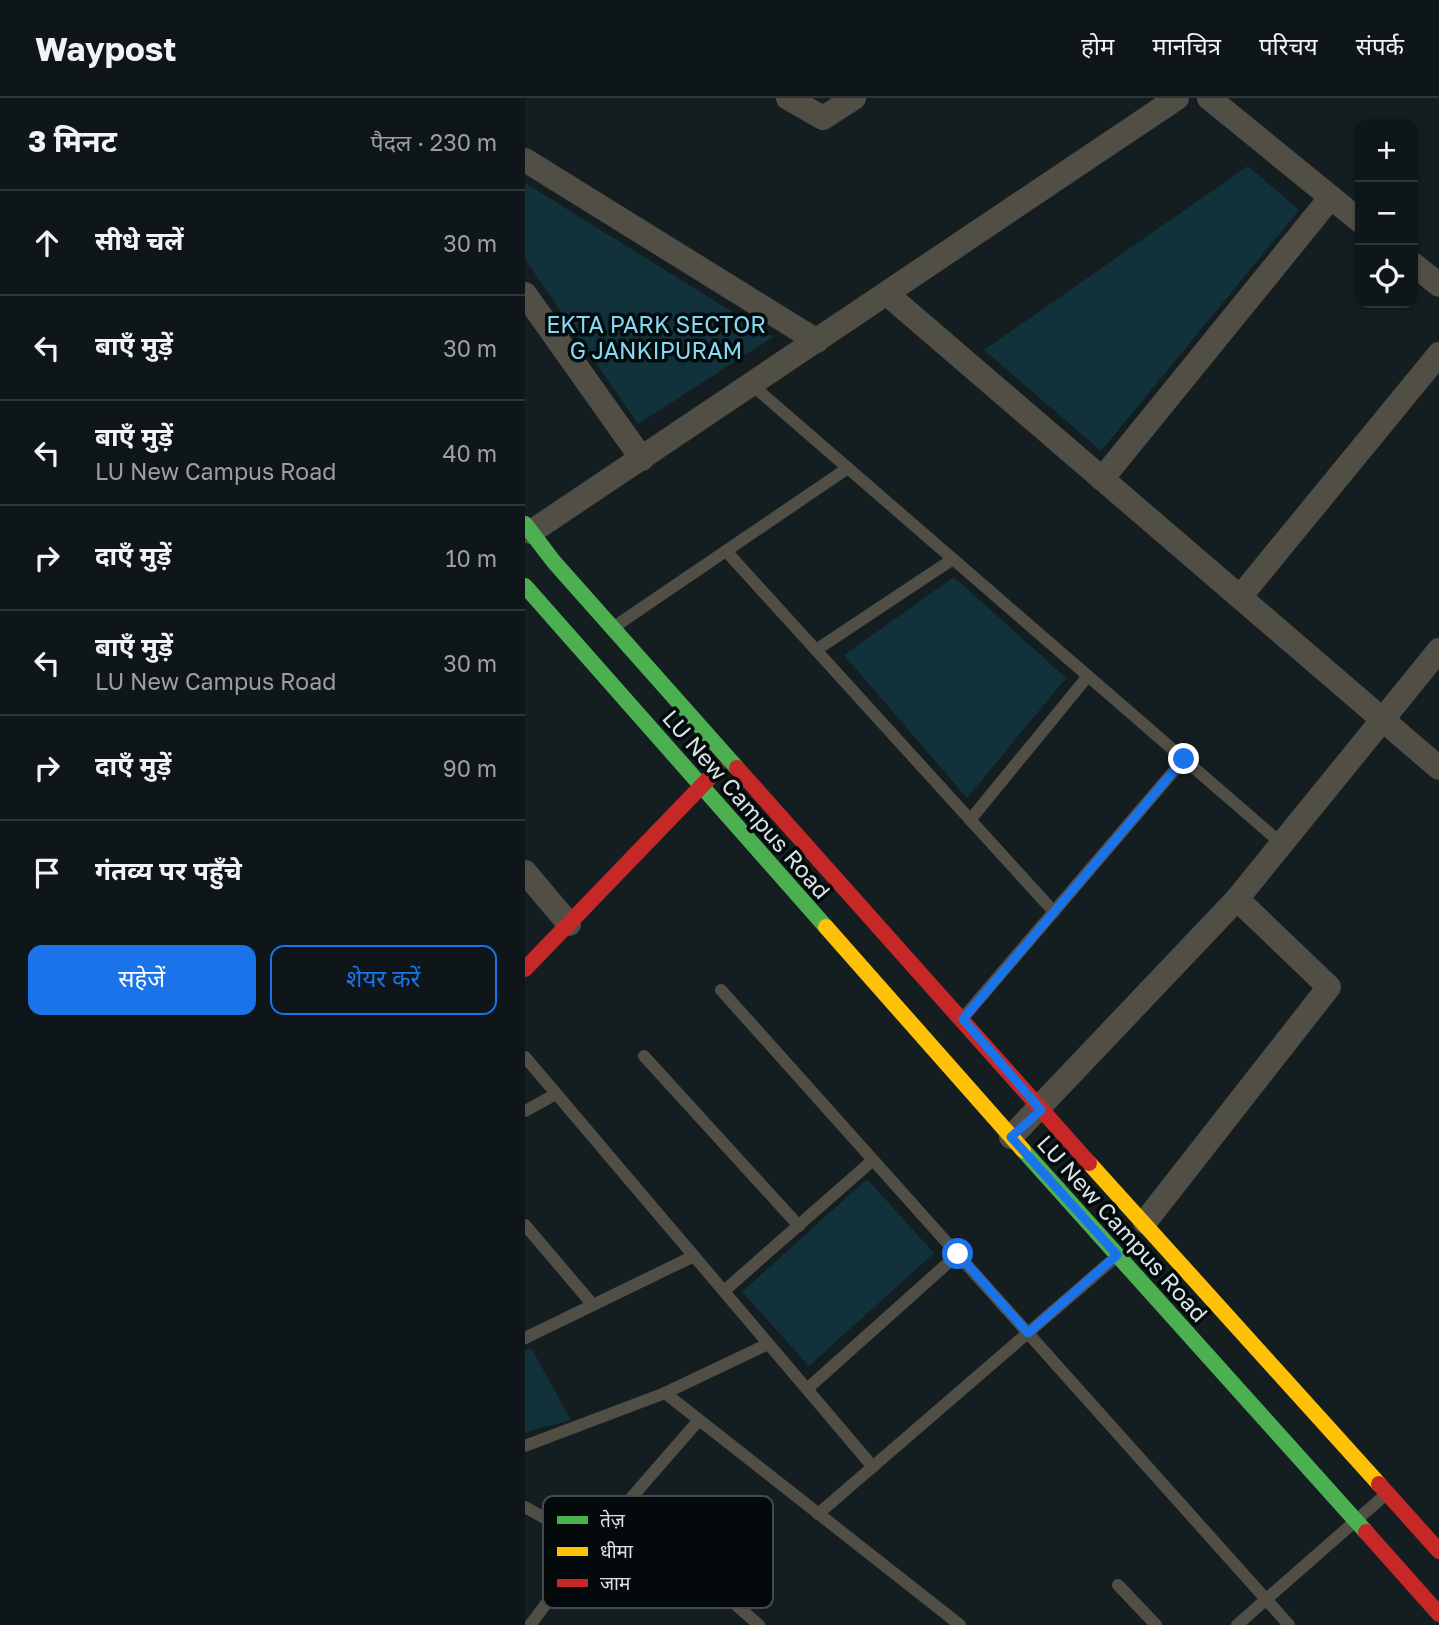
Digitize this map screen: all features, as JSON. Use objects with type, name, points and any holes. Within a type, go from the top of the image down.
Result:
[{"type":"street","points":[[788,98],[823,118],[854,98]]},
{"type":"street","points":[[528,528],[642,459],[1177,98]]},
{"type":"street","points":[[1209,98],[1355,217]]},
{"type":"street","points":[[525,160],[817,341]]},
{"type":"street","points":[[1102,479],[1331,197]]},
{"type":"street","points":[[1418,268],[1439,285]]},
{"type":"street","points":[[525,293],[642,459]]},
{"type":"street","points":[[887,294],[1439,768]]},
{"type":"street","points":[[1240,597],[1439,354]]},
{"type":"street","name":"LU New Campus Road","points":[[528,528],[613,628],[1041,1110],[1145,1222],[1439,1551]]},
{"type":"street","name":"LU New Campus Road","points":[[525,586],[1011,1137],[1439,1614]]},
{"type":"street","points":[[1011,1137],[1041,1110],[1237,899],[1439,650]]},
{"type":"street","points":[[525,969],[729,757]]},
{"type":"street","points":[[525,872],[569,924]]},
{"type":"street","points":[[1145,1222],[1329,987],[1237,899]]},
{"type":"lane","points":[[752,385],[1282,844]]},
{"type":"lane","points":[[613,628],[848,468]]},
{"type":"lane","points":[[726,551],[1054,912]]},
{"type":"lane","points":[[816,650],[953,559]]},
{"type":"lane","points":[[971,820],[1087,676]]},
{"type":"lane","points":[[963,1019],[1184,759]]},
{"type":"lane","points":[[721,990],[1289,1625]]},
{"type":"lane","points":[[644,1056],[799,1226]]},
{"type":"lane","points":[[525,1057],[873,1467]]},
{"type":"lane","points":[[525,1111],[557,1094]]},
{"type":"lane","points":[[724,1292],[873,1160]]},
{"type":"lane","points":[[526,1228],[593,1305]]},
{"type":"lane","points":[[807,1389],[958,1254]]},
{"type":"lane","points":[[818,1514],[1117,1255]]},
{"type":"lane","points":[[525,1338],[694,1256]]},
{"type":"lane","points":[[525,1446],[665,1393],[768,1344]]},
{"type":"lane","points":[[665,1393],[960,1625]]},
{"type":"lane","points":[[633,1496],[699,1420]]},
{"type":"lane","points":[[1237,1625],[1387,1493]]},
{"type":"lane","points":[[525,1507],[543,1517]]},
{"type":"lane","points":[[1118,1585],[1156,1625]]},
{"type":"lane","points":[[530,1625],[543,1608]]},
{"type":"lane","points":[[739,1608],[759,1625]]},
{"type":"green space","points":[[1248,166],[1299,210],[1101,451],[984,350]]},
{"type":"green space","name":"EKTA PARK SECTOR G JANKIPURAM","points":[[525,183],[773,337],[638,424],[525,259]]},
{"type":"green space","points":[[954,577],[1066,678],[967,798],[844,655]]},
{"type":"green space","points":[[867,1179],[934,1253],[809,1366],[742,1292]]},
{"type":"green space","points":[[531,1348],[571,1420],[525,1432],[525,1351]]},
{"type":"traffic: fast","points":[[525,524],[554,562],[737,768]]},
{"type":"traffic: fast","points":[[525,586],[826,927]]},
{"type":"traffic: fast","points":[[1023,1150],[1366,1532]]},
{"type":"traffic: slow","points":[[826,927],[1023,1150]]},
{"type":"traffic: slow","points":[[1089,1163],[1379,1484]]},
{"type":"traffic: jam","points":[[737,768],[1089,1163]]},
{"type":"traffic: jam","points":[[525,969],[717,770]]},
{"type":"traffic: jam","points":[[1379,1484],[1439,1551]]},
{"type":"traffic: jam","points":[[1366,1532],[1439,1614]]},
{"type":"route","points":[[958,1254],[1028,1333],[1117,1255],[1011,1137],[1041,1110],[963,1019],[1184,759]]}]
